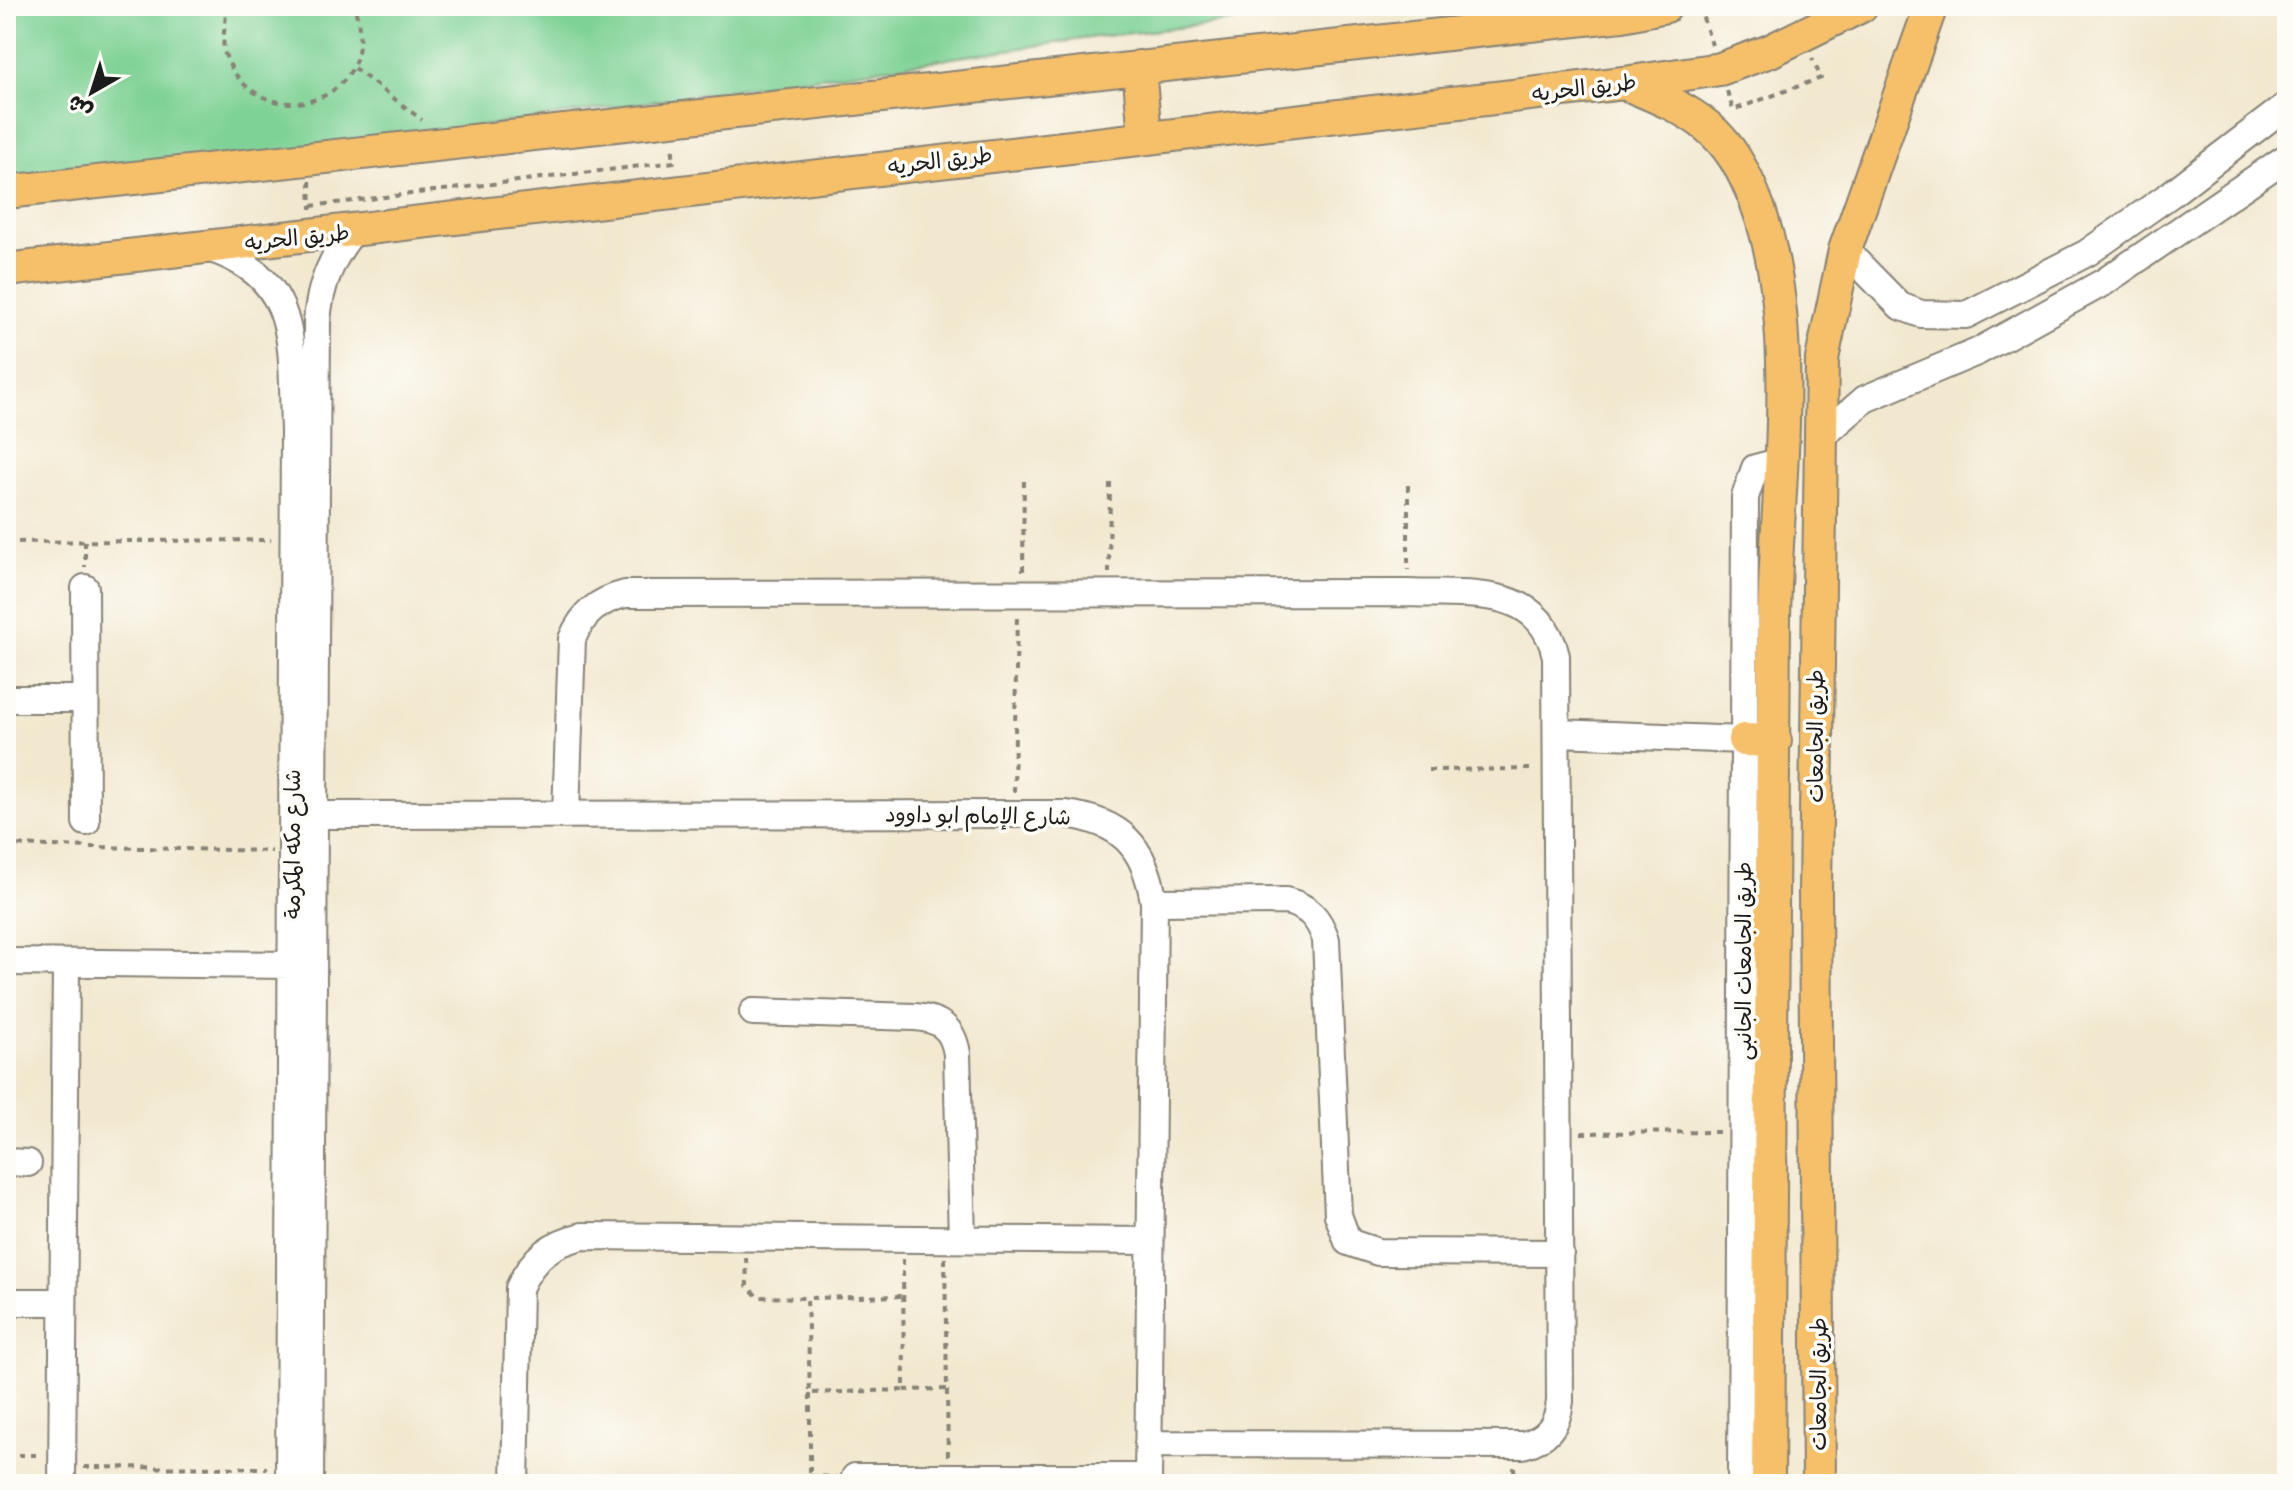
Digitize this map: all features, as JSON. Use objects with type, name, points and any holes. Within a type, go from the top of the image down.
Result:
[{"type":"main road","points":[[6,192],[449,141],[1607,17],[1666,6]]},
{"type":"main road","name":"طريق الحريه","points":[[6,270],[205,247],[312,221],[354,230],[1145,136],[1624,83],[1720,69],[1770,51],[1861,6]]},
{"type":"main road","name":"طريق الجامعات","points":[[1819,1484],[1815,892],[1822,359],[1845,250],[1931,6]]},
{"type":"main road","points":[[1139,67],[1145,136]]},
{"type":"main road","name":"طريق الجامعات","points":[[1624,83],[1684,108],[1709,126],[1731,150],[1759,211],[1773,275],[1780,335],[1782,461],[1774,616],[1760,740],[1768,1484]]},
{"type":"main road","points":[[1782,461],[1819,451]]},
{"type":"street","points":[[1845,250],[1900,306],[1943,317],[1966,315],[1987,307],[2087,253],[2171,194],[2287,105]]},
{"type":"street","points":[[1819,451],[1865,399],[1977,352],[2104,282],[2287,157]]},
{"type":"street","name":"شارع مكه المكرمة","points":[[310,1484],[292,965],[293,540],[319,301],[331,263],[354,230]]},
{"type":"street","name":"شارع مكه المكرمة","points":[[205,247],[245,263],[262,276],[285,312],[291,332],[306,432],[315,815],[289,1476]]},
{"type":"street","points":[[2087,253],[2104,282]]},
{"type":"street","points":[[85,588],[86,822]]},
{"type":"street","points":[[566,815],[572,639],[579,622],[607,599],[625,594],[1409,593],[1508,600],[1525,606],[1541,619],[1552,637],[1556,656],[1559,1414],[1546,1435],[1536,1442],[1523,1445],[1148,1444]]},
{"type":"street","points":[[6,699],[85,699]]},
{"type":"street","points":[[1557,733],[1760,740]]},
{"type":"street","name":"طريق الجامعات الجانبى","points":[[1741,1484],[1743,1132],[1760,740]]},
{"type":"street","name":"شارع الإمام ابو داوود","points":[[315,815],[1013,814],[1092,818],[1117,830],[1137,849],[1150,874],[1154,902],[1148,1481]]},
{"type":"street","points":[[1154,902],[1286,901],[1301,905],[1322,926],[1326,940],[1338,1215],[1348,1242],[1378,1252],[1560,1253]]},
{"type":"street","points":[[6,962],[292,965]]},
{"type":"street","points":[[62,1469],[66,963]]},
{"type":"street","points":[[753,1012],[915,1017],[934,1019],[947,1027],[955,1040],[957,1054],[953,1239]]},
{"type":"street","points":[[515,1484],[518,1299],[528,1268],[543,1252],[562,1241],[583,1236],[1150,1241]]},
{"type":"street","points":[[6,1302],[63,1302]]},
{"type":"street","points":[[855,1477],[1148,1481]]},
{"type":"path","points":[[230,6],[226,11],[224,53],[246,88],[284,105],[325,97],[354,68],[362,32],[354,6]]},
{"type":"path","points":[[1699,6],[1720,69]]},
{"type":"path","points":[[354,68],[449,141]]},
{"type":"path","points":[[309,159],[312,221],[674,162],[668,118]]},
{"type":"path","points":[[1013,814],[1024,477]]},
{"type":"path","points":[[1109,595],[1110,483]]},
{"type":"path","points":[[1408,485],[1409,593]]},
{"type":"path","points":[[6,542],[293,540]]},
{"type":"path","points":[[1428,770],[1557,769]]},
{"type":"path","points":[[6,845],[292,851]]},
{"type":"path","points":[[1559,1133],[1743,1132]]},
{"type":"path","points":[[746,1237],[747,1286],[751,1292],[765,1298],[903,1296]]},
{"type":"path","points":[[903,1239],[904,1390]]},
{"type":"path","points":[[949,1478],[947,1389],[953,1239]]},
{"type":"path","points":[[807,1298],[810,1484]]},
{"type":"path","points":[[810,1393],[947,1389]]},
{"type":"path","points":[[6,1455],[62,1469],[289,1476]]},
{"type":"green space","points":[[6,6],[1370,6],[1096,37],[353,145],[6,185]]}]
